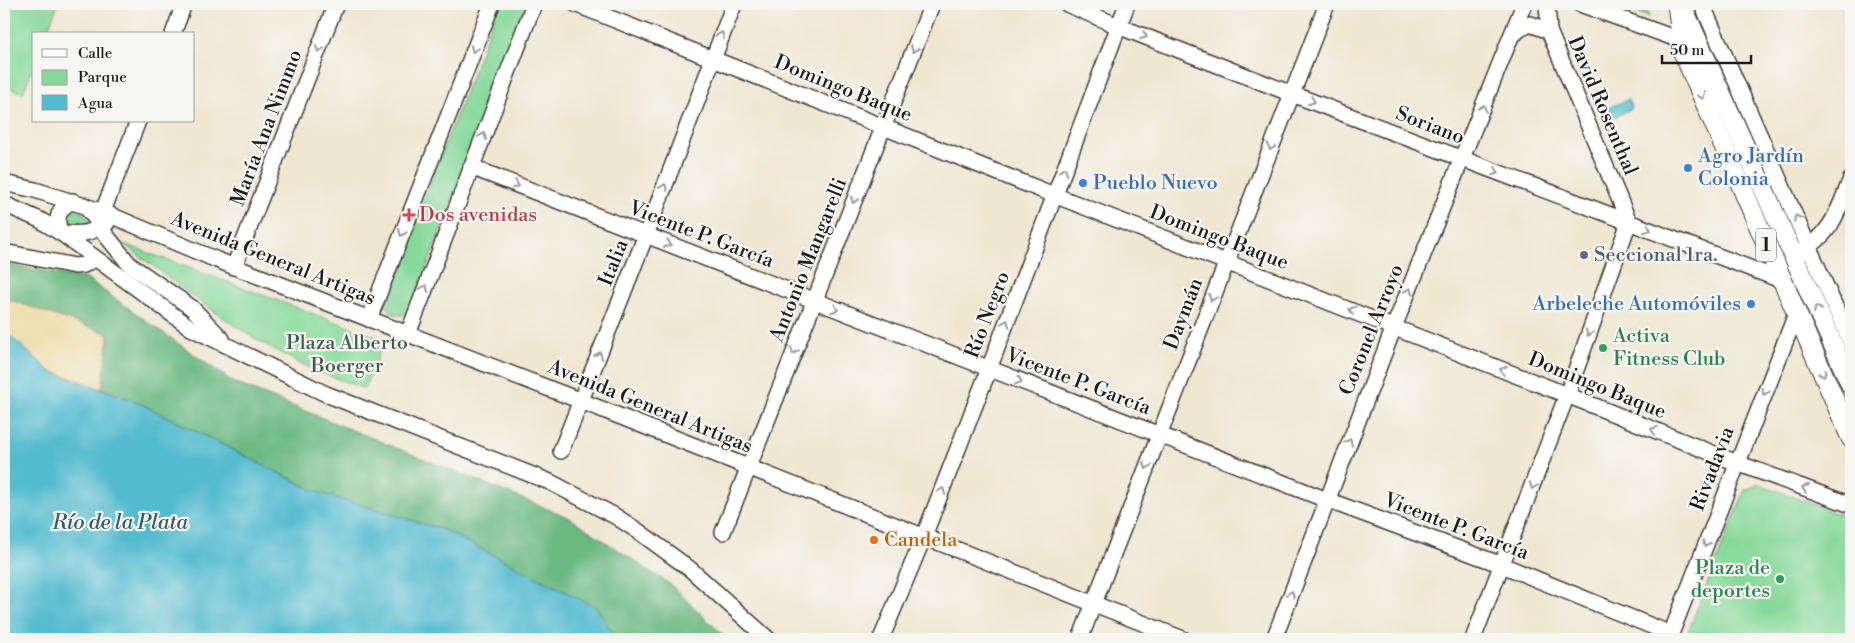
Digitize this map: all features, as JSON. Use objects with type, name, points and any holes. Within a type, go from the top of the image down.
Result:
[{"type":"main road","name":"1","points":[[1677,4],[1695,45],[1798,250],[1840,324],[1851,385]]},
{"type":"main road","name":"1","points":[[1681,4],[1771,256],[1851,438]]},
{"type":"street","points":[[174,32],[184,4]]},
{"type":"street","name":"María Ana Nimmo","points":[[234,267],[336,4]]},
{"type":"street","points":[[369,319],[492,4]]},
{"type":"street","points":[[408,334],[534,4]]},
{"type":"street","name":"Domingo Baque","points":[[575,4],[1054,195],[1737,463],[1851,505]]},
{"type":"street","name":"Italia","points":[[561,451],[646,236],[734,4]]},
{"type":"street","name":"Antonio Mangarelli","points":[[723,532],[932,4]]},
{"type":"street","name":"Soriano","points":[[1067,4],[1118,26],[1462,160],[1781,280]]},
{"type":"street","name":"Río Negro","points":[[881,639],[924,536],[989,369],[1127,4]]},
{"type":"street","name":"Daymán","points":[[1080,639],[1327,4]]},
{"type":"street","name":"Coronel Arroyo","points":[[1274,639],[1394,327],[1524,4]]},
{"type":"street","name":"David Rosenthal","points":[[1547,4],[1549,31],[1629,222]]},
{"type":"street","points":[[1580,4],[1695,45],[1702,4]]},
{"type":"street","points":[[1512,37],[1520,29],[1530,24],[1549,31]]},
{"type":"street","points":[[61,233],[76,234],[90,231],[101,219],[138,122]]},
{"type":"street","name":"Vicente P. García","points":[[471,167],[1327,500],[1502,565],[1670,637]]},
{"type":"street","points":[[1771,256],[1798,250],[1821,238],[1831,225],[1851,179]]},
{"type":"street","points":[[4,183],[78,203],[95,218],[101,219],[130,265],[192,308],[230,347]]},
{"type":"street","points":[[61,233],[58,228],[58,217],[63,207],[78,203]]},
{"type":"street","points":[[4,204],[40,220],[61,233],[191,328],[326,394],[550,482],[594,504],[638,531],[690,569],[726,599],[768,639]]},
{"type":"street","name":"Avenida General Artigas","points":[[101,219],[125,221],[234,267],[581,400],[748,468],[1183,639]]},
{"type":"street","points":[[1473,639],[1567,395],[1629,222]]},
{"type":"street","points":[[4,252],[75,266],[84,265],[95,258]]},
{"type":"street","name":"Rivadavia","points":[[1670,637],[1796,314]]},
{"type":"street","points":[[1807,339],[1840,324],[1851,343]]},
{"type":"green space","points":[[4,4],[58,4],[47,32],[32,32],[32,70],[23,93],[4,86]]},
{"type":"green space","points":[[499,4],[526,4],[410,312],[402,315],[394,314],[385,301]]},
{"type":"green space","points":[[1611,4],[1643,4],[1649,17]]},
{"type":"green space","points":[[77,210],[90,220],[89,223],[78,224],[70,220],[66,214]]},
{"type":"green space","name":"Plaza Alberto Boerger","points":[[124,244],[385,340],[364,389],[305,366],[251,336],[165,276]]},
{"type":"green space","points":[[4,264],[87,279],[233,382],[570,518],[671,585],[727,639],[616,639],[597,608],[444,530],[317,492],[135,401],[102,389],[109,334],[4,298]]},
{"type":"green space","name":"Plaza de deportes","points":[[1760,484],[1851,519],[1851,639],[1685,639],[1745,490]]},
{"type":"sand","points":[[4,298],[109,334],[102,389],[50,371],[8,334],[4,333]]},
{"type":"water","points":[[1628,99],[1632,109],[1612,118],[1608,108]]},
{"type":"water","name":"Río de la Plata","points":[[4,333],[8,334],[50,371],[135,401],[317,492],[444,530],[597,608],[616,639],[4,639]]},
{"type":"place","name":"Agro Jardín Colonia","points":[[1688,168]]},
{"type":"place","name":"Pueblo Nuevo","points":[[1083,183]]},
{"type":"place","name":"Dos avenidas","points":[[409,215]]},
{"type":"place","name":"Seccional 1ra.","points":[[1584,255]]},
{"type":"place","name":"Arbeleche Automóviles","points":[[1751,304]]},
{"type":"place","name":"Activa Fitness Club","points":[[1603,348]]},
{"type":"place","name":"Candela","points":[[874,540]]},
{"type":"place","name":"Plaza de deportes","points":[[1780,579]]}]
